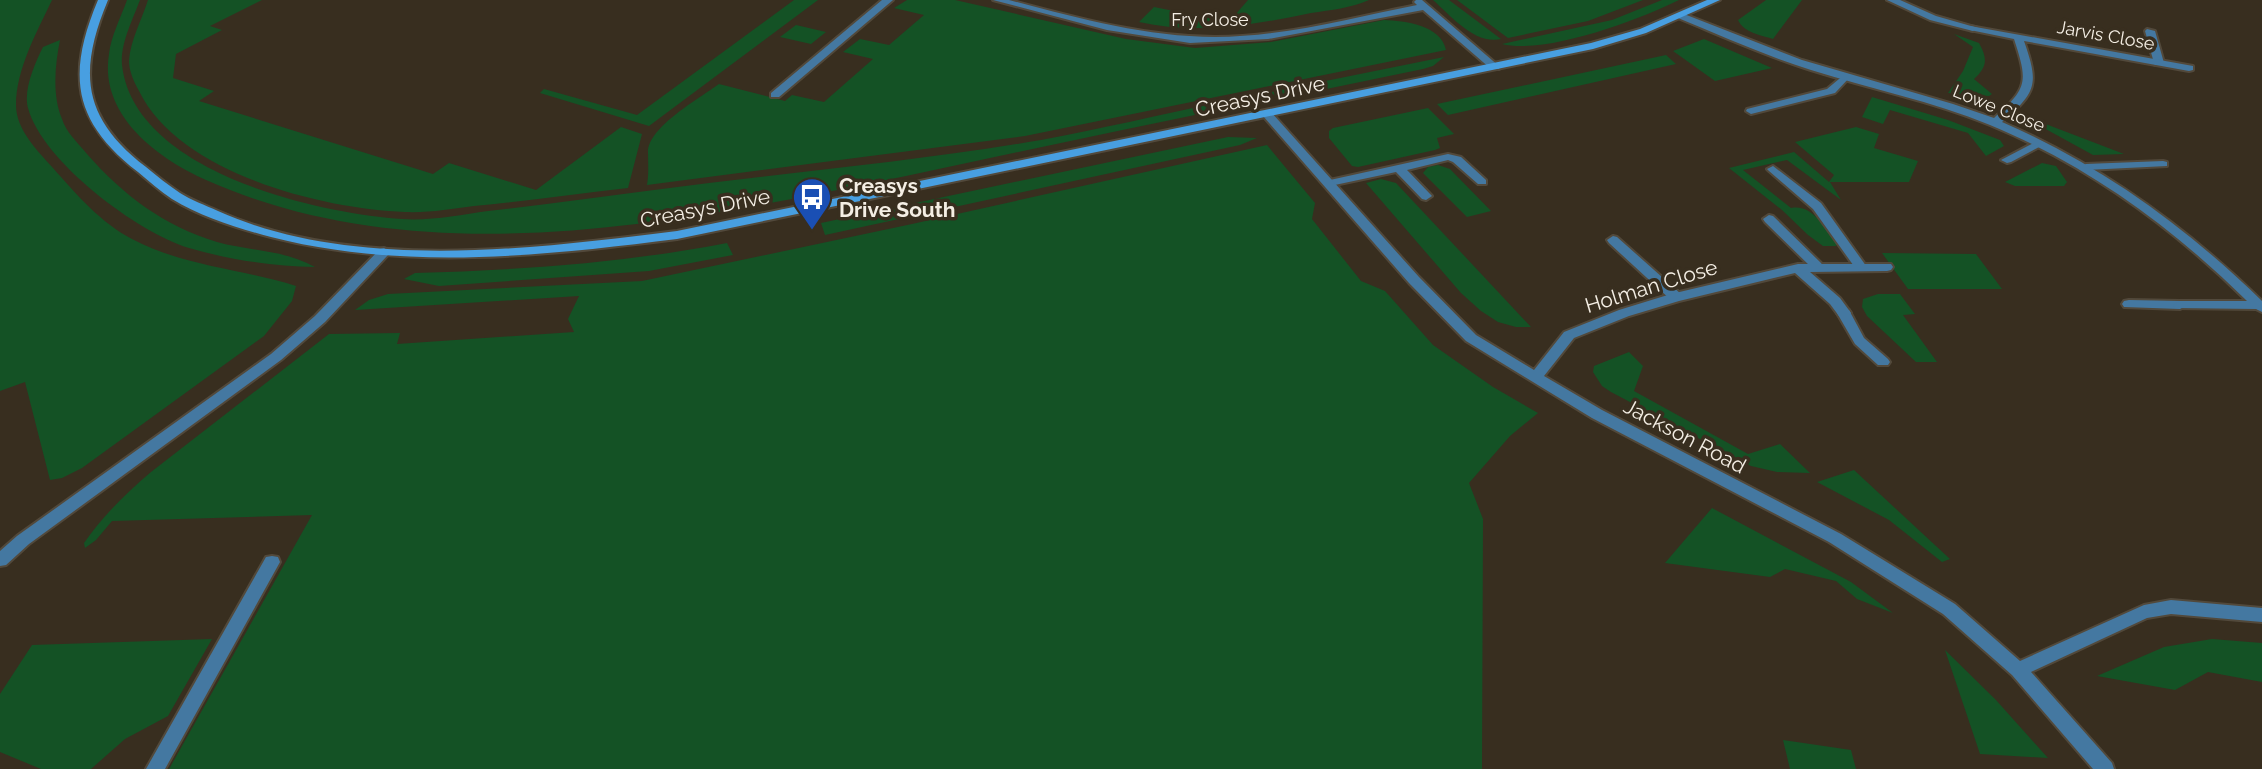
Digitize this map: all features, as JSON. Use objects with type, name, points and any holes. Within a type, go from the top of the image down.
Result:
[{"type":"street","name":"Creasys Drive","points":[[103,0],[88,37],[85,54],[87,100],[97,124],[135,167],[176,197],[209,214],[250,229],[297,240],[384,252],[441,255],[509,252],[677,235],[1593,46],[1643,32],[1715,0]]},
{"type":"street","points":[[775,95],[888,0]]},
{"type":"street","name":"Fry Close","points":[[998,0],[1142,34],[1204,40],[1259,37],[1420,3]]},
{"type":"street","name":"Jarvis Close","points":[[1892,0],[1933,18],[1973,28],[2189,68]]},
{"type":"street","points":[[1420,3],[1495,67]]},
{"type":"street","name":"Lowe Close","points":[[1681,16],[1763,51],[1907,93],[1995,123],[2039,143],[2086,167],[2148,206],[2185,235],[2260,307]]},
{"type":"street","points":[[2150,31],[2159,63]]},
{"type":"street","points":[[1995,123],[2025,96],[2030,79],[2018,37]]},
{"type":"street","points":[[1751,111],[1831,91],[1845,77]]},
{"type":"street","name":"Jackson Road","points":[[1267,114],[1446,314],[1471,338],[1597,414],[1889,569],[1949,610],[2018,670],[2105,769]]},
{"type":"street","points":[[2007,160],[2039,143]]},
{"type":"street","points":[[1330,183],[1448,157],[1457,159],[1482,181]]},
{"type":"street","points":[[2086,167],[2163,164]]},
{"type":"street","points":[[1398,167],[1426,196]]},
{"type":"street","points":[[1773,169],[1817,206],[1860,266]]},
{"type":"street","points":[[1769,219],[1817,266]]},
{"type":"street","points":[[1613,240],[1676,297]]},
{"type":"street","points":[[0,560],[23,540],[276,358],[320,319],[384,252]]},
{"type":"street","name":"Holman Close","points":[[1536,377],[1569,335],[1588,326],[1676,297],[1798,268],[1886,267]]},
{"type":"street","points":[[1798,268],[1835,301],[1860,345],[1883,362]]},
{"type":"street","points":[[2129,304],[2260,307]]},
{"type":"street","points":[[155,769],[272,562]]},
{"type":"street","points":[[2018,670],[2144,612],[2171,607],[2262,615]]},
{"type":"green space","points":[[0,0],[52,0],[23,64],[17,91],[17,114],[35,147],[90,207],[110,225],[151,248],[192,261],[296,286],[292,301],[264,336],[82,468],[62,478],[50,480],[25,382],[0,391]]},
{"type":"green space","points":[[127,0],[140,0],[125,40],[122,65],[134,102],[159,133],[193,159],[278,196],[365,215],[402,219],[445,217],[945,155],[1041,140],[1217,103],[1224,109],[821,193],[644,223],[554,232],[464,233],[376,227],[290,210],[206,180],[151,147],[122,115],[108,76],[110,47]]},
{"type":"green space","points":[[148,0],[262,0],[210,26],[222,30],[176,54],[173,78],[214,91],[199,101],[433,174],[449,163],[536,190],[621,127],[642,134],[628,188],[405,212],[334,203],[255,181],[219,165],[186,144],[158,120],[139,91],[129,61]]},
{"type":"green space","points":[[794,0],[818,0],[649,126],[540,93],[544,89],[637,115]]},
{"type":"green space","points":[[907,0],[955,0],[1126,39],[1195,48],[1271,42],[1384,20],[1412,23],[1430,30],[1443,42],[1446,50],[1025,136],[647,185],[650,142],[665,123],[688,105],[719,84],[785,101],[792,95],[824,102],[873,59],[843,52],[860,39],[889,45],[924,15],[894,8]]},
{"type":"green space","points":[[1248,0],[1369,0],[1341,8],[1225,27],[1183,28],[1139,22],[1154,7],[1229,22]]},
{"type":"green space","points":[[1433,0],[1449,0],[1501,39],[1491,40],[1473,34]]},
{"type":"green space","points":[[1457,0],[1643,0],[1588,21],[1508,38]]},
{"type":"green space","points":[[1662,0],[1679,0],[1592,34],[1542,45],[1502,44],[1612,20]]},
{"type":"green space","points":[[1766,0],[1802,0],[1773,39],[1749,31],[1738,20]]},
{"type":"green space","points":[[796,25],[826,32],[811,44],[780,37]]},
{"type":"green space","points":[[1954,34],[1979,43],[1985,62],[1982,71],[1974,79],[1992,94],[1989,96],[1948,93],[1963,71],[1973,47]]},
{"type":"green space","points":[[1704,39],[1772,68],[1715,81],[1673,51]]},
{"type":"green space","points":[[60,40],[55,80],[62,119],[73,137],[115,183],[162,218],[198,235],[229,245],[292,257],[315,267],[251,262],[189,248],[168,240],[119,211],[72,172],[37,129],[27,101],[28,85],[43,47]]},
{"type":"green space","points":[[1666,55],[1676,64],[1448,115],[1437,104]]},
{"type":"green space","points":[[1444,57],[1433,66],[1423,69],[1278,99],[1271,92]]},
{"type":"green space","points":[[1872,97],[1948,120],[2000,140],[2004,146],[1986,156],[1968,133],[1890,110],[1883,124],[1862,117]]},
{"type":"green space","points":[[1428,108],[1454,134],[1437,138],[1440,148],[1435,150],[1358,167],[1352,166],[1329,138],[1329,131],[1333,128]]},
{"type":"green space","points":[[2043,123],[2124,154],[2093,155],[2042,127]]},
{"type":"green space","points":[[1856,127],[1879,134],[1874,148],[1918,161],[1909,182],[1830,182],[1841,200],[1787,160],[1743,170],[1791,208],[1812,213],[1837,243],[1836,246],[1823,246],[1729,168],[1794,152],[1829,182],[1834,175],[1795,142]]},
{"type":"green space","points":[[1228,137],[1257,138],[1240,145],[825,235],[821,223]]},
{"type":"green space","points":[[1267,145],[1315,203],[1312,219],[1361,281],[1385,291],[1433,345],[1493,387],[1538,413],[1510,436],[1469,483],[1483,519],[1482,769],[169,769],[312,515],[112,521],[96,540],[85,548],[84,543],[107,514],[151,472],[329,334],[400,333],[397,344],[574,332],[568,319],[579,296],[355,310],[369,300],[388,294],[642,281]]},
{"type":"green space","points":[[2042,163],[2056,166],[2067,182],[2064,186],[2015,186],[2005,182]]},
{"type":"green space","points":[[1438,165],[1450,169],[1491,211],[1467,217],[1423,173],[1428,167]]},
{"type":"green space","points":[[1381,179],[1396,183],[1531,327],[1516,327],[1498,322],[1461,293],[1366,183]]},
{"type":"green space","points":[[727,243],[733,255],[649,271],[439,286],[404,279],[415,273],[572,264],[650,256]]},
{"type":"green space","points":[[1882,253],[1976,254],[2002,289],[1908,289]]},
{"type":"green space","points":[[1878,294],[1900,294],[1915,314],[1903,315],[1937,362],[1916,362],[1867,316],[1862,307],[1863,299]]},
{"type":"green space","points":[[1629,352],[1643,366],[1634,391],[1748,454],[1780,444],[1810,473],[1777,472],[1751,466],[1602,386],[1593,372],[1594,366]]},
{"type":"green space","points":[[1854,470],[1950,559],[1942,562],[1889,520],[1817,482]]},
{"type":"green space","points":[[1712,508],[1851,582],[1893,613],[1857,599],[1836,581],[1785,569],[1770,577],[1665,563]]},
{"type":"green space","points":[[212,639],[168,716],[125,739],[91,769],[41,769],[0,752],[0,694],[32,645]]},
{"type":"green space","points":[[2212,639],[2262,643],[2262,682],[2208,672],[2175,690],[2097,676],[2164,647]]},
{"type":"green space","points":[[1945,650],[1996,700],[2048,758],[1980,754]]},
{"type":"green space","points":[[1783,740],[1851,750],[1856,769],[1790,769]]},
{"type":"place","name":"Creasys Drive South","points":[[812,231]]}]
